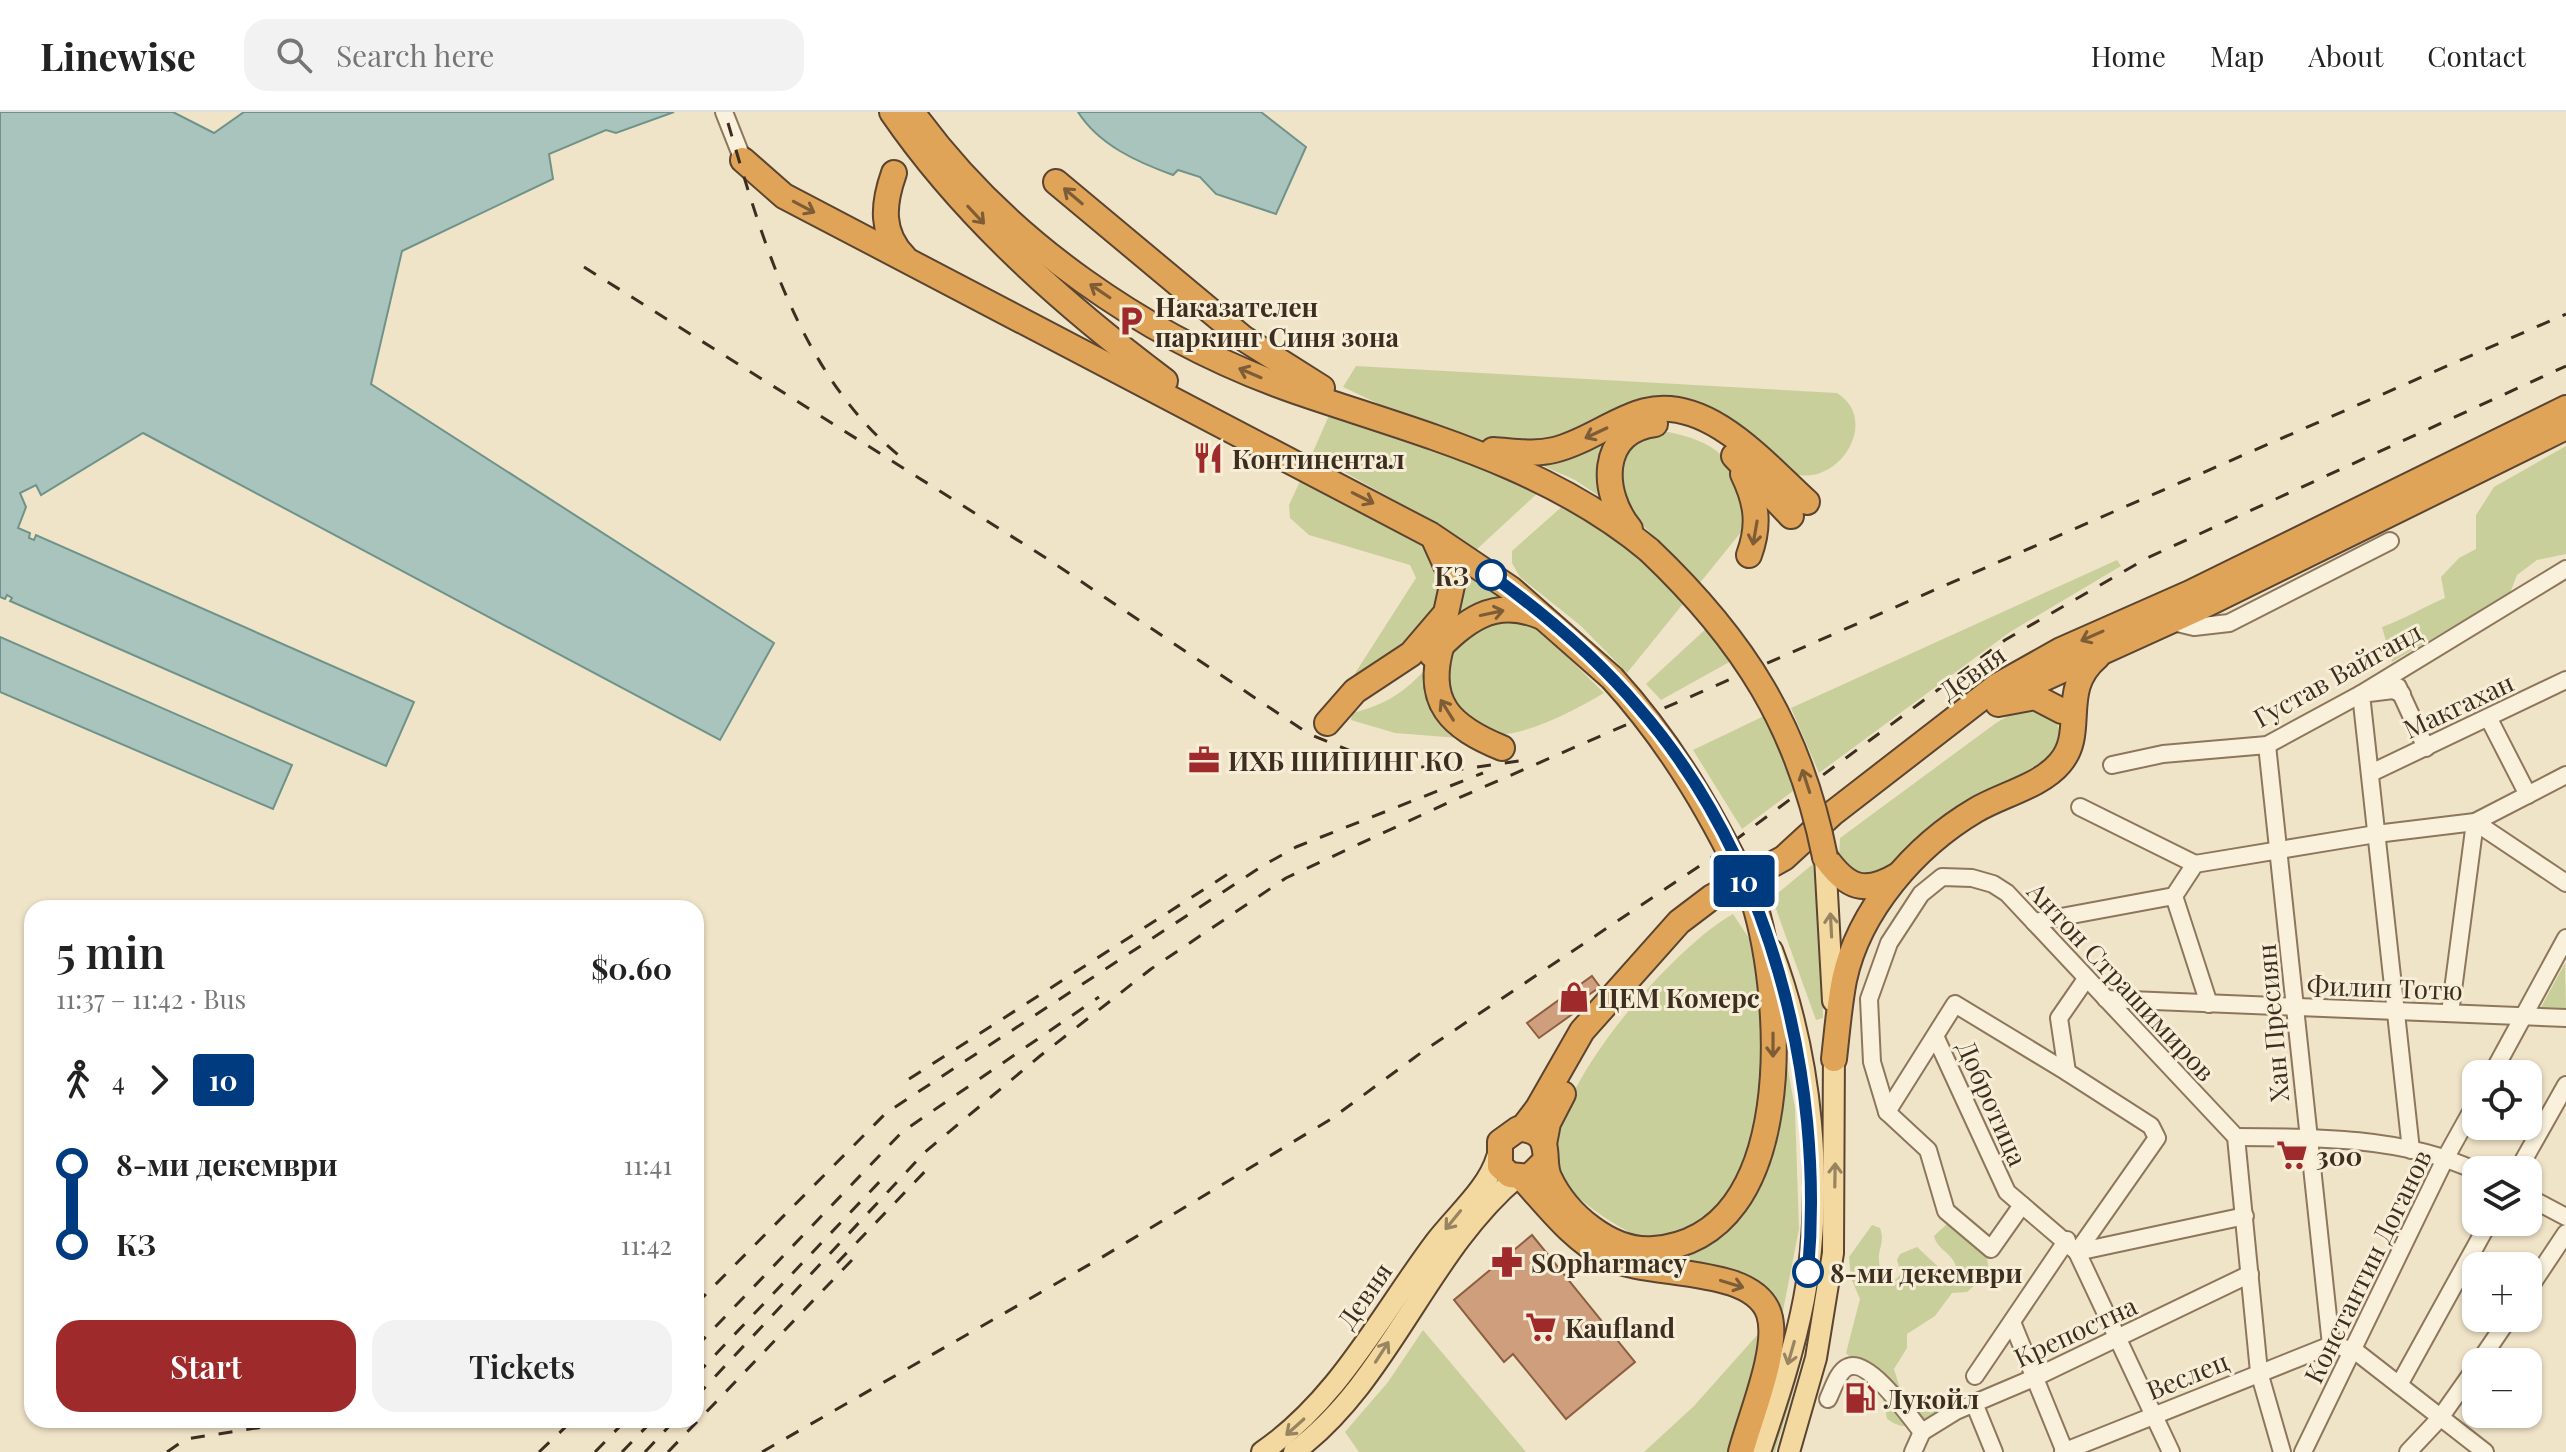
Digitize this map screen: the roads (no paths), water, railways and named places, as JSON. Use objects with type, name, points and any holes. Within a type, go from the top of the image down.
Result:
[{"type":"highway","points":[[892,112],[961,199],[1052,289],[1220,422]]},
{"type":"highway","points":[[912,112],[967,178],[1017,226],[1096,290],[1191,345],[1245,370],[1435,436],[1561,490],[1645,546]]},
{"type":"highway","points":[[743,160],[784,196],[1431,535],[1551,621],[1641,710],[1687,775],[1730,850],[1756,907],[1774,1040],[1771,1094],[1758,1160],[1735,1204],[1714,1225],[1691,1239],[1668,1247],[1642,1250],[1605,1236],[1583,1221],[1557,1190],[1537,1134],[1522,1129],[1505,1136],[1497,1157],[1505,1171],[1520,1177],[1570,1231],[1609,1258],[1647,1270],[1734,1283],[1762,1302],[1769,1314],[1770,1343],[1741,1452]]},
{"type":"highway","points":[[894,173],[885,201],[885,220],[893,242],[913,264]]},
{"type":"highway","points":[[1056,182],[1196,302],[1260,351],[1377,416]]},
{"type":"highway","name":"Девня","points":[[1522,1129],[1582,1031],[1679,922],[1712,897],[1784,858],[1833,813],[1986,694],[2048,667],[2190,593],[2566,408]]},
{"type":"highway","points":[[1469,449],[1552,450],[1644,411],[1666,410],[1699,417],[1722,429],[1799,509],[1713,438],[1683,427],[1650,425],[1632,432],[1613,456],[1608,488],[1619,516],[1713,613],[1756,671],[1779,714],[1800,764],[1825,857],[1839,876],[1861,886],[1877,886],[1900,873],[1962,818],[2053,770],[2066,755],[2068,716],[2080,676],[2106,650]]},
{"type":"highway","name":"Девня","points":[[1544,1153],[1548,1123],[1587,1052],[1626,1000],[1677,944],[1717,910],[1785,872],[1850,816],[2048,667],[2106,650],[2169,621],[2566,427]]},
{"type":"highway","points":[[1735,458],[1757,510],[1756,532],[1749,555]]},
{"type":"highway","points":[[1431,535],[1451,572],[1453,592],[1446,613],[1411,654],[1355,691],[1334,715],[1393,687],[1461,624],[1491,612],[1518,611],[1551,621]]},
{"type":"highway","points":[[1442,644],[1435,674],[1442,705],[1464,731],[1502,748]]},
{"type":"highway","points":[[2048,667],[2068,716]]},
{"type":"highway","points":[[1998,704],[2035,697],[2068,716]]},
{"type":"highway","points":[[1834,1059],[1844,981],[1850,959],[1870,916],[1900,873]]},
{"type":"highway","points":[[1520,1177],[1534,1174],[1544,1153]]},
{"type":"main road","points":[[1789,1452],[1816,1358],[1833,1253],[1834,1059],[1831,920],[1825,857]]},
{"type":"main road","points":[[1756,907],[1783,981],[1794,1025],[1813,1179],[1804,1299],[1794,1343],[1760,1452]]},
{"type":"main road","name":"Девня","points":[[1262,1452],[1288,1434],[1331,1388],[1437,1240],[1491,1171],[1497,1157]]},
{"type":"main road","name":"Девня","points":[[1294,1452],[1325,1426],[1360,1385],[1445,1259],[1520,1177]]},
{"type":"street","points":[[726,118],[743,160]]},
{"type":"street","points":[[2169,621],[2194,627],[2229,623],[2390,541]]},
{"type":"street","name":"Густав Вайганд","points":[[2112,765],[2163,754],[2267,745],[2361,694],[2566,569]]},
{"type":"street","points":[[2391,676],[2426,748]]},
{"type":"street","name":"Макгахан","points":[[2371,773],[2566,680]]},
{"type":"street","points":[[2402,694],[2393,690],[2361,694],[2411,1150]]},
{"type":"street","points":[[2489,719],[2528,795]]},
{"type":"street","name":"Хан Пресиян","points":[[2267,745],[2281,852],[2306,1137],[2331,1345]]},
{"type":"street","points":[[2080,807],[2195,864],[2376,834],[2475,822],[2566,775]]},
{"type":"street","points":[[2475,822],[2566,883]]},
{"type":"street","points":[[2450,1013],[2475,822]]},
{"type":"street","points":[[2034,922],[2174,896],[2195,864]]},
{"type":"street","name":"Антон Страшимиров","points":[[1887,1112],[1872,1062],[1869,999],[1889,943],[1921,894],[1942,877],[1972,878],[1993,884],[2007,893],[2236,1137]]},
{"type":"street","points":[[2174,896],[2209,1004]]},
{"type":"street","points":[[2500,1060],[2566,938]]},
{"type":"street","points":[[2067,1072],[2059,1018],[2086,979]]},
{"type":"street","name":"Филип Тотю","points":[[2106,999],[2566,1018]]},
{"type":"street","points":[[1975,1376],[2012,1322],[2157,1138],[2151,1126],[1958,1004],[1953,1006],[1936,1038],[1887,1112],[1928,1150],[1946,1211],[1991,1249],[2022,1205]]},
{"type":"street","name":"Добротица","points":[[1936,1038],[2007,1192],[2072,1246],[2171,1452]]},
{"type":"street","points":[[2526,1156],[2566,1085]]},
{"type":"street","name":"Константин Доганов","points":[[2303,1452],[2462,1128]]},
{"type":"street","points":[[2282,1452],[2259,1372],[2236,1137],[2306,1137],[2411,1150],[2446,1157],[2462,1164]]},
{"type":"street","points":[[2542,1204],[2566,1217]]},
{"type":"street","points":[[2072,1246],[2245,1216]]},
{"type":"street","points":[[2542,1269],[2566,1233]]},
{"type":"street","points":[[2399,1385],[2481,1236]]},
{"type":"street","name":"Крепостна","points":[[1922,1432],[1974,1403],[2119,1339],[2250,1274]]},
{"type":"street","points":[[2012,1322],[2064,1452]]},
{"type":"street","points":[[2331,1345],[2354,1350],[2485,1452]]},
{"type":"street","name":"Веслец","points":[[2064,1452],[2331,1345]]},
{"type":"street","points":[[1828,1399],[1842,1371],[1849,1366],[1861,1367],[1886,1388],[1922,1432],[1913,1452]]},
{"type":"street","points":[[2408,1452],[2440,1418],[2462,1387]]},
{"type":"street","points":[[1974,1403],[1994,1452]]},
{"type":"water","points":[[0,112],[173,112],[214,133],[244,112],[674,112],[616,133],[606,130],[549,154],[553,179],[402,251],[371,384],[774,643],[720,740],[143,433],[41,495],[36,485],[20,493],[26,507],[18,528],[30,533],[29,538],[34,540],[36,535],[414,702],[386,766],[10,601],[12,598],[7,595],[5,599],[0,597]]},
{"type":"water","points":[[1078,112],[1261,112],[1306,147],[1276,214],[1216,194],[1200,177],[1178,170],[1173,175],[1133,158],[1097,134]]},
{"type":"water","points":[[0,637],[292,765],[273,809],[0,692]]},
{"type":"railway","points":[[728,123],[772,260],[812,348],[837,388],[867,425],[902,458]]},
{"type":"railway","points":[[584,267],[1046,558],[1309,734],[1363,756],[1423,767],[1463,769],[1526,760]]},
{"type":"railway","points":[[704,1388],[925,1152],[1151,969],[1286,878],[1454,800],[2566,314]]},
{"type":"railway","points":[[762,1452],[1099,1259],[1331,1119],[1422,1052],[1707,861],[2005,640],[2147,558],[2566,366]]},
{"type":"railway","points":[[704,1296],[886,1113],[1264,865],[1296,847],[1483,773]]},
{"type":"railway","points":[[909,1079],[1231,872]]},
{"type":"railway","points":[[704,1339],[902,1132],[1099,997]]},
{"type":"railway","points":[[837,1263],[934,1162]]},
{"type":"railway","points":[[704,1367],[884,1177]]},
{"type":"railway","points":[[704,1414],[852,1260]]},
{"type":"railway","points":[[167,1452],[186,1439],[257,1428]]},
{"type":"railway","points":[[539,1452],[564,1428]]},
{"type":"railway","points":[[595,1452],[618,1428]]},
{"type":"railway","points":[[622,1452],[645,1428]]},
{"type":"railway","points":[[645,1452],[668,1428]]},
{"type":"railway","points":[[668,1452],[691,1428]]},
{"type":"place","name":"Наказателен паркинг Синя зона","points":[[1131,321]]},
{"type":"place","name":"Континентал","points":[[1208,458]]},
{"type":"place","name":"КЗ","points":[[1491,575]]},
{"type":"place","name":"ИХБ ШИПИНГ КО","points":[[1204,760]]},
{"type":"place","name":"ЦЕМ Комерс","points":[[1574,997]]},
{"type":"place","name":"300","points":[[2292,1155]]},
{"type":"place","name":"SOpharmacy","points":[[1507,1262]]},
{"type":"place","name":"8-ми декември","points":[[1808,1272]]},
{"type":"place","name":"Kaufland","points":[[1541,1327]]},
{"type":"place","name":"Лукойл","points":[[1860,1398]]}]
